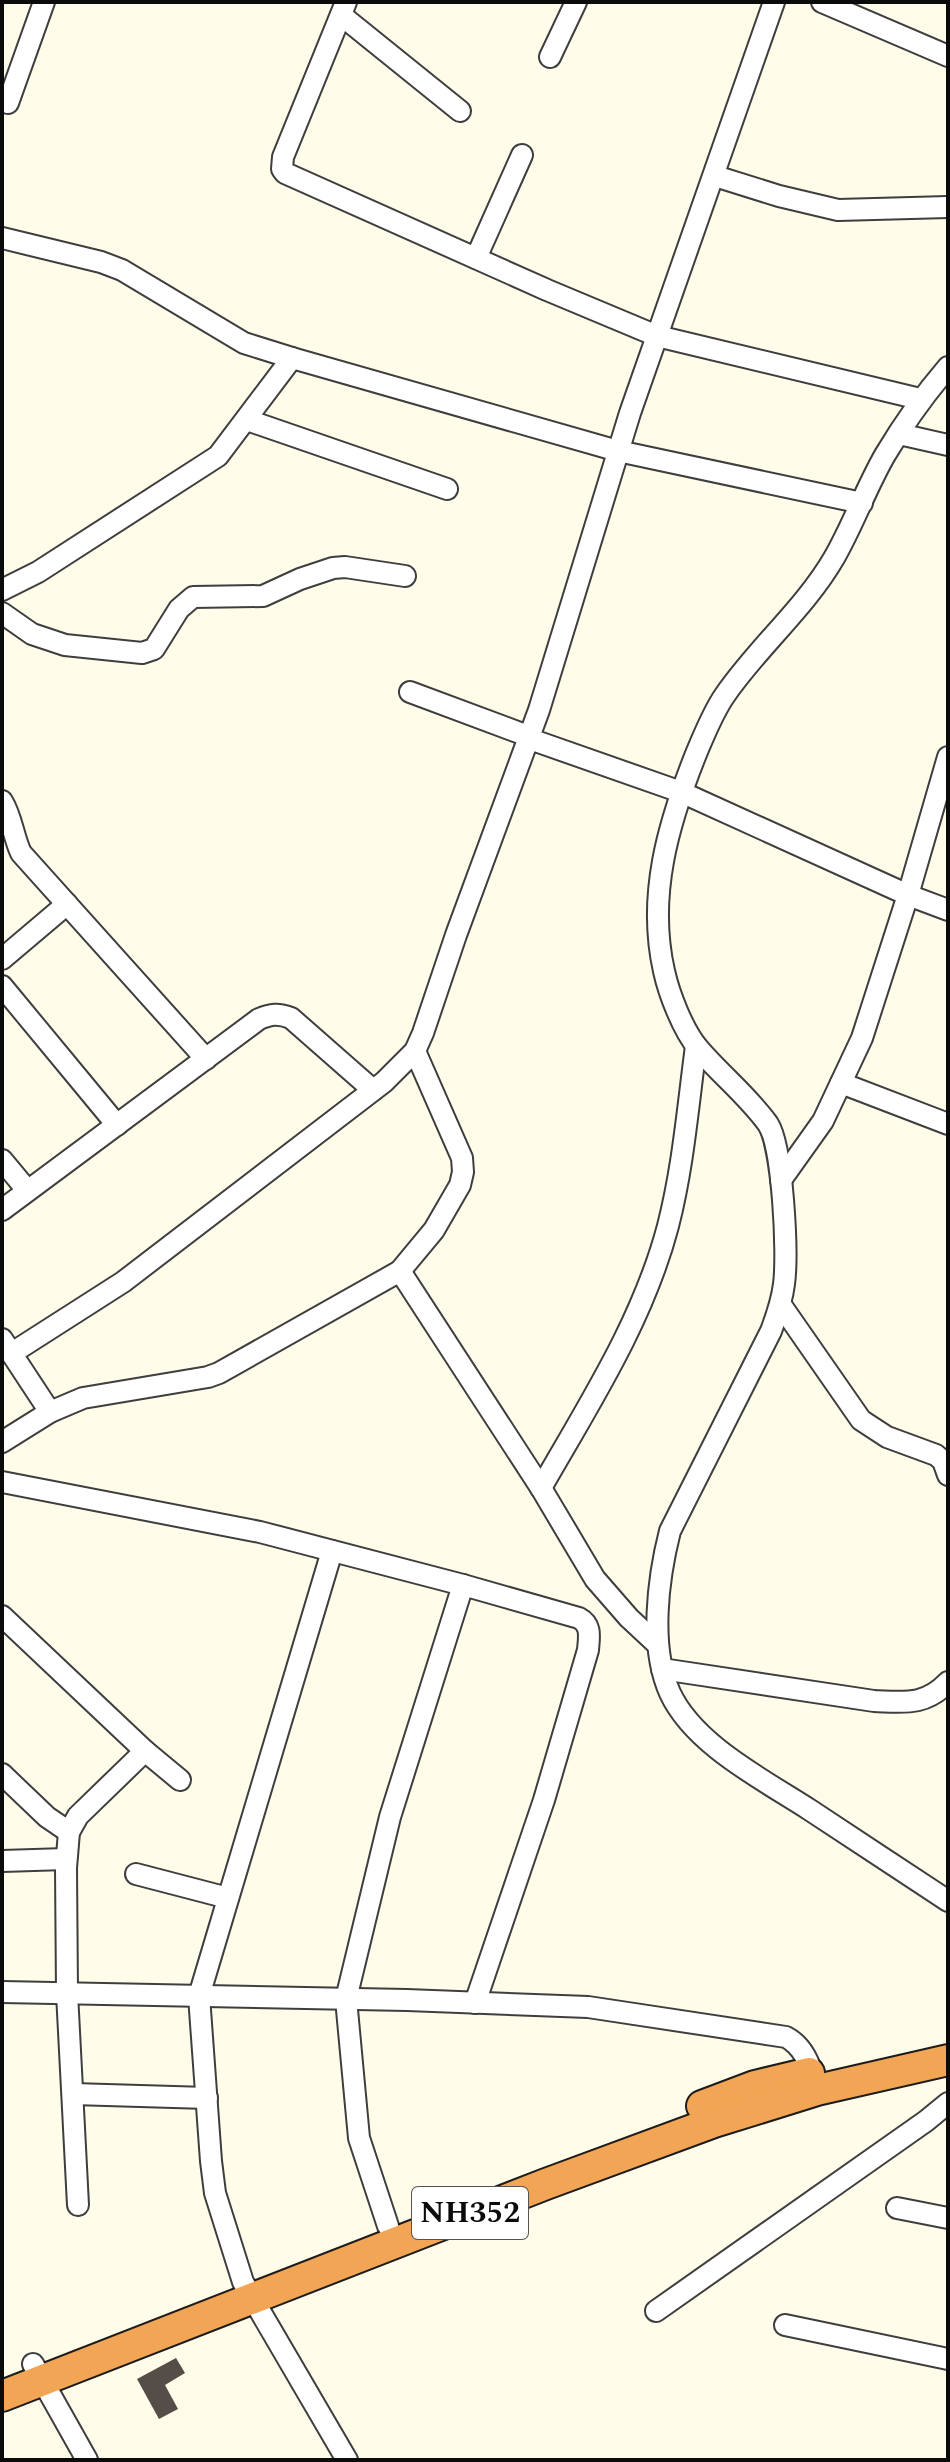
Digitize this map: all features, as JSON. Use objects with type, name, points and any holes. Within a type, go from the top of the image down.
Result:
[{"type":"highway","name":"NH352","points":[[2,2396],[38,2372],[246,2290],[560,2179],[814,2081],[948,2040]]},
{"type":"highway","name":"NH352","points":[[246,2290],[388,2226],[755,2086],[814,2081],[948,2060]]},
{"type":"highway","name":"NH352","points":[[2,2375],[38,2372]]},
{"type":"street","points":[[8,103],[44,2]]},
{"type":"street","points":[[550,57],[576,2]]},
{"type":"street","points":[[50,1412],[7,1346],[123,1282],[373,1090],[415,1051],[539,710],[618,451],[774,2]]},
{"type":"street","points":[[822,2],[948,56]]},
{"type":"street","points":[[460,111],[343,8],[283,157],[282,169],[291,176],[657,336],[920,399]]},
{"type":"street","points":[[476,258],[522,155]]},
{"type":"street","points":[[715,176],[838,210],[948,207]]},
{"type":"street","points":[[2,238],[122,270],[244,343],[292,358],[618,451],[862,503]]},
{"type":"street","points":[[2,590],[38,572],[213,460],[224,450],[292,358]]},
{"type":"street","points":[[948,367],[920,399],[884,457],[833,560],[723,697],[681,792],[663,856],[657,896],[658,939],[664,973],[696,1046],[751,1103],[773,1133],[781,1180],[785,1280],[781,1305],[771,1331],[670,1531],[663,1561],[658,1645],[662,1669],[670,1694],[681,1711],[723,1753],[948,1901]]},
{"type":"street","points":[[247,420],[447,489]]},
{"type":"street","points":[[899,434],[948,445]]},
{"type":"street","points":[[2,613],[32,634],[65,645],[142,653],[154,649],[179,609],[193,597],[263,596],[333,568],[405,576]]},
{"type":"street","points":[[410,692],[527,738],[681,792],[908,895],[948,910]]},
{"type":"street","points":[[781,1180],[823,1121],[862,1038],[948,757]]},
{"type":"street","points":[[2,801],[21,853],[206,1059]]},
{"type":"street","points":[[2,959],[67,904]]},
{"type":"street","points":[[2,986],[117,1125]]},
{"type":"street","points":[[2,1210],[259,1019],[279,1014],[291,1018],[373,1090]]},
{"type":"street","points":[[541,1488],[611,1365],[645,1295],[668,1226],[684,1141],[696,1046]]},
{"type":"street","points":[[2,1442],[50,1412],[83,1398],[219,1373],[400,1271],[434,1230],[460,1185],[463,1172],[462,1158],[415,1051]]},
{"type":"street","points":[[841,1083],[948,1124]]},
{"type":"street","points":[[2,1160],[27,1190]]},
{"type":"street","points":[[400,1271],[541,1488],[595,1579],[658,1645]]},
{"type":"street","points":[[781,1305],[861,1420],[887,1437],[936,1455],[943,1461],[948,1475]]},
{"type":"street","points":[[2,1482],[260,1532],[463,1585],[585,1621],[589,1637],[544,1800],[475,2003]]},
{"type":"street","points":[[332,1551],[199,1996],[215,2193],[246,2290],[347,2460]]},
{"type":"street","points":[[388,2226],[359,2138],[346,1999],[390,1817],[463,1585]]},
{"type":"street","points":[[2,1616],[180,1780]]},
{"type":"street","points":[[662,1669],[874,1701],[905,1702],[927,1698],[935,1695],[948,1682]]},
{"type":"street","points":[[78,2205],[67,1993],[66,1859],[69,1832],[78,1816],[145,1751]]},
{"type":"street","points":[[2,1774],[47,1817],[69,1832]]},
{"type":"street","points":[[2,1861],[66,1859]]},
{"type":"street","points":[[136,1874],[228,1898]]},
{"type":"street","points":[[2,1992],[588,2007],[775,2033],[795,2042],[814,2081]]},
{"type":"street","points":[[73,2094],[207,2098]]},
{"type":"street","points":[[656,2311],[948,2103]]},
{"type":"street","points":[[897,2208],[948,2218]]},
{"type":"street","points":[[785,2325],[948,2359]]},
{"type":"street","points":[[38,2372],[87,2460]]},
{"type":"building","points":[[176,2358],[185,2373],[165,2385],[178,2409],[159,2419],[137,2379]]}]
